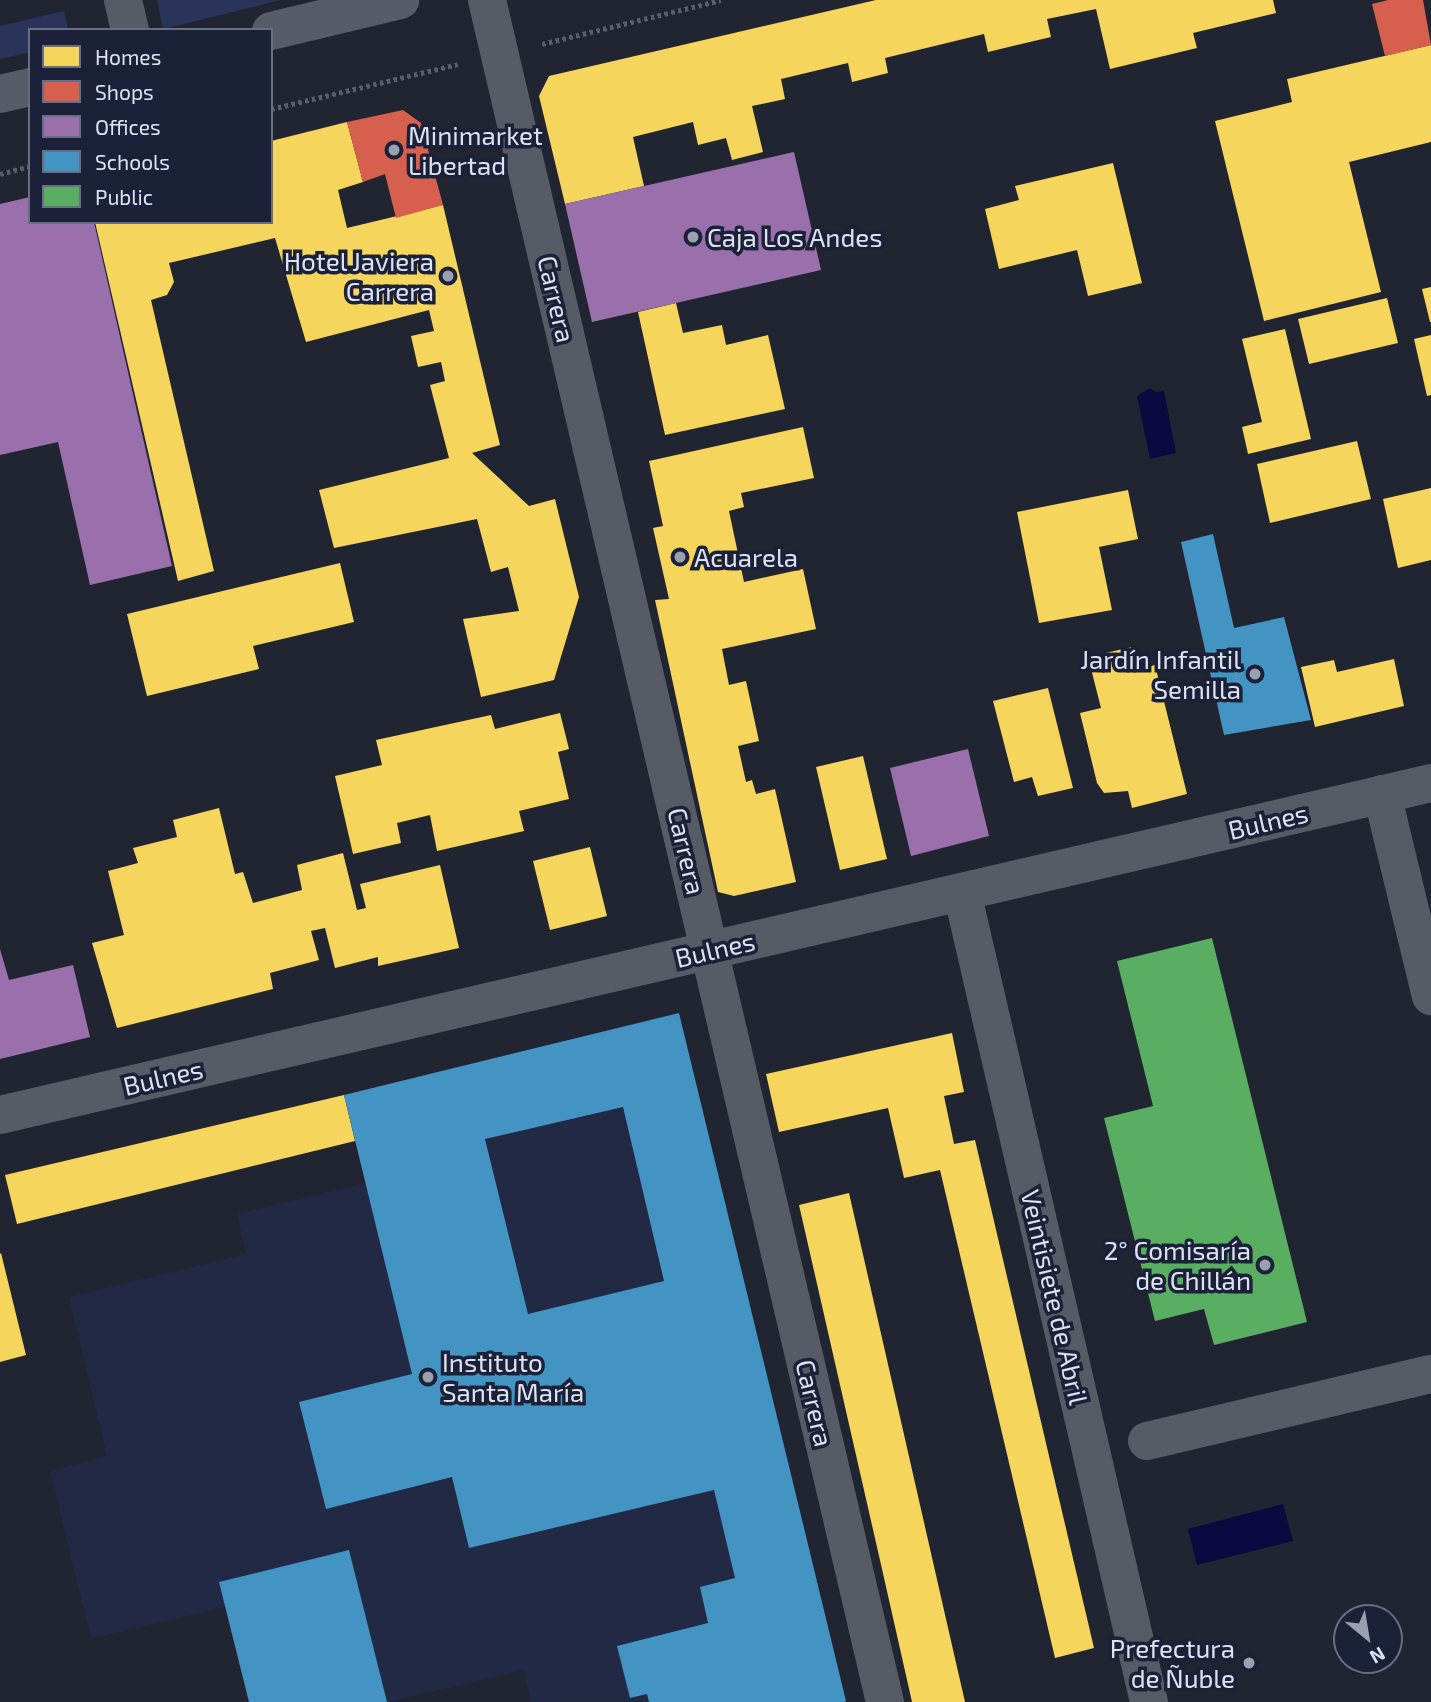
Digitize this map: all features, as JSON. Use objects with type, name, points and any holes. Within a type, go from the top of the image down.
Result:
[{"type":"main road","points":[[273,31],[400,0]]},
{"type":"main road","points":[[0,94],[28,87]]},
{"type":"street","points":[[123,0],[130,28]]},
{"type":"street","name":"Carrera","points":[[487,0],[885,1702]]},
{"type":"street","name":"Bulnes","points":[[0,1115],[1431,783]]},
{"type":"street","points":[[1382,794],[1431,996]]},
{"type":"street","name":"Veintisiete de Abril","points":[[962,892],[1149,1702]]},
{"type":"street","points":[[1147,1441],[1431,1374]]},
{"type":"path","points":[[0,174],[28,167]]},
{"type":"shaded area","points":[[157,0],[281,0],[167,28],[163,28]]},
{"type":"shaded area","points":[[64,11],[68,28],[28,28],[28,52],[0,59],[0,26]]},
{"type":"shaded area","points":[[1150,388],[1156,392],[1164,391],[1176,453],[1150,459],[1137,396]]},
{"type":"shaded area","name":"Instituto Santa María","points":[[679,1013],[846,1701],[531,1702],[523,1670],[390,1702],[249,1702],[225,1607],[91,1639],[50,1471],[107,1456],[69,1297],[246,1254],[237,1214],[365,1183],[344,1095]]},
{"type":"shaded area","points":[[1283,1504],[1293,1541],[1197,1565],[1188,1529]]},
{"type":"building: Homes","points":[[876,0],[1273,0],[1276,13],[1193,33],[1197,48],[1110,69],[1096,9],[1047,19],[1051,37],[988,52],[984,34],[885,58],[888,73],[852,82],[848,63],[781,79],[785,99],[752,106],[763,152],[732,160],[726,138],[698,145],[693,122],[633,137],[644,186],[565,204],[539,96],[549,76]]},
{"type":"building: Homes","points":[[1431,45],[1431,142],[1349,162],[1381,292],[1264,321],[1215,121],[1292,102],[1287,79]]},
{"type":"building: Homes","points":[[347,122],[363,182],[338,190],[347,228],[443,205],[500,445],[472,453],[529,506],[555,499],[579,597],[554,680],[481,697],[463,619],[519,611],[508,567],[491,572],[477,519],[334,548],[319,490],[449,458],[430,385],[445,381],[441,362],[418,367],[411,336],[434,331],[429,310],[306,342],[275,238],[169,263],[174,282],[167,295],[151,300],[214,571],[178,581],[95,224],[273,224],[273,140]]},
{"type":"building: Homes","points":[[1113,163],[1142,283],[1088,296],[1077,250],[999,269],[985,209],[1019,200],[1015,186]]},
{"type":"building: Homes","points":[[7,208],[43,370],[0,365],[0,210]]},
{"type":"building: Homes","points":[[1431,287],[1431,322],[1430,322],[1422,289]]},
{"type":"building: Homes","points":[[1387,298],[1398,343],[1309,364],[1298,319]]},
{"type":"building: Homes","points":[[676,303],[683,333],[722,325],[726,345],[768,335],[785,409],[665,435],[638,312]]},
{"type":"building: Homes","points":[[1285,329],[1311,439],[1248,454],[1242,427],[1262,422],[1242,339]]},
{"type":"building: Homes","points":[[1431,335],[1431,395],[1427,396],[1414,339]]},
{"type":"building: Homes","points":[[803,427],[814,478],[741,493],[744,507],[729,511],[744,582],[803,569],[816,629],[722,649],[729,685],[746,681],[759,741],[738,746],[746,782],[752,780],[756,794],[775,789],[796,882],[734,896],[718,892],[655,600],[669,599],[653,528],[663,526],[649,461]]},
{"type":"building: Homes","points":[[1357,441],[1371,499],[1270,523],[1257,464]]},
{"type":"building: Homes","points":[[1431,488],[1431,560],[1398,568],[1383,499]]},
{"type":"building: Homes","points":[[1128,490],[1138,539],[1099,547],[1112,610],[1039,623],[1017,512]]},
{"type":"building: Homes","points":[[340,563],[354,622],[253,646],[259,669],[147,696],[127,614]]},
{"type":"building: Homes","points":[[1132,647],[1137,670],[1155,665],[1187,794],[1132,808],[1128,791],[1104,793],[1097,783],[1080,713],[1101,708],[1088,657]]},
{"type":"building: Homes","points":[[1394,659],[1404,706],[1315,727],[1301,667],[1334,660],[1337,672]]},
{"type":"building: Homes","points":[[1048,688],[1073,788],[1038,796],[1032,777],[1014,782],[993,701]]},
{"type":"building: Homes","points":[[560,713],[569,749],[558,752],[569,799],[519,811],[524,831],[437,851],[430,815],[397,823],[401,843],[353,854],[335,776],[382,765],[376,740],[491,715],[495,729]]},
{"type":"building: Homes","points":[[863,756],[887,859],[840,870],[816,767]]},
{"type":"building: Homes","points":[[219,808],[235,874],[243,872],[253,903],[302,890],[297,865],[343,853],[357,910],[366,908],[360,884],[440,865],[459,948],[378,966],[378,957],[335,968],[325,928],[311,931],[319,960],[270,973],[273,989],[117,1028],[92,943],[124,935],[108,871],[138,863],[133,848],[177,837],[173,820]]},
{"type":"building: Homes","points":[[590,847],[607,916],[550,930],[533,861]]},
{"type":"building: Homes","points":[[952,1033],[964,1092],[944,1096],[954,1144],[975,1140],[1094,1648],[1055,1658],[940,1170],[904,1178],[888,1108],[779,1132],[766,1074]]},
{"type":"building: Homes","points":[[344,1095],[355,1141],[17,1224],[5,1175]]},
{"type":"building: Homes","points":[[849,1193],[965,1702],[912,1702],[799,1205]]},
{"type":"building: Homes","points":[[0,1254],[26,1355],[0,1362]]},
{"type":"building: Shops","points":[[1388,0],[1423,0],[1431,45],[1385,56],[1372,4]]},
{"type":"building: Shops","points":[[403,110],[421,123],[443,205],[396,218],[385,174],[363,182],[347,122]]},
{"type":"building: Offices","name":"Caja Los Andes","points":[[794,152],[821,270],[592,322],[565,204]]},
{"type":"building: Offices","points":[[28,197],[28,224],[94,224],[172,566],[90,585],[58,442],[0,455],[0,204]]},
{"type":"building: Offices","points":[[968,749],[989,836],[911,856],[890,768]]},
{"type":"building: Offices","points":[[0,949],[9,980],[73,965],[90,1037],[0,1059]]},
{"type":"building: Schools","name":"Jardín Infantil Semilla","points":[[1213,534],[1234,628],[1284,617],[1311,720],[1224,735],[1181,542]]},
{"type":"building: Schools","points":[[679,1013],[846,1701],[649,1702],[647,1694],[630,1698],[617,1646],[708,1623],[700,1587],[735,1578],[714,1490],[469,1548],[452,1477],[326,1509],[299,1402],[412,1374],[344,1095]],"holes":[[[623,1107],[664,1281],[528,1314],[485,1139]]]},
{"type":"building: Schools","points":[[349,1550],[387,1702],[249,1702],[219,1582]]},
{"type":"building: Public","points":[[1212,938],[1307,1322],[1214,1345],[1204,1309],[1155,1321],[1104,1118],[1153,1106],[1117,961]]},
{"type":"place","name":"Minimarket Libertad","points":[[394,150]]},
{"type":"place","name":"Caja Los Andes","points":[[693,237]]},
{"type":"place","name":"Hotel Javiera Carrera","points":[[448,276]]},
{"type":"place","name":"Acuarela","points":[[680,557]]},
{"type":"place","name":"Jardín Infantil Semilla","points":[[1255,674]]},
{"type":"place","name":"2° Comisaría de Chillán","points":[[1265,1265]]},
{"type":"place","name":"Instituto Santa María","points":[[428,1377]]},
{"type":"place","name":"Prefectura de Ñuble","points":[[1249,1663]]}]
